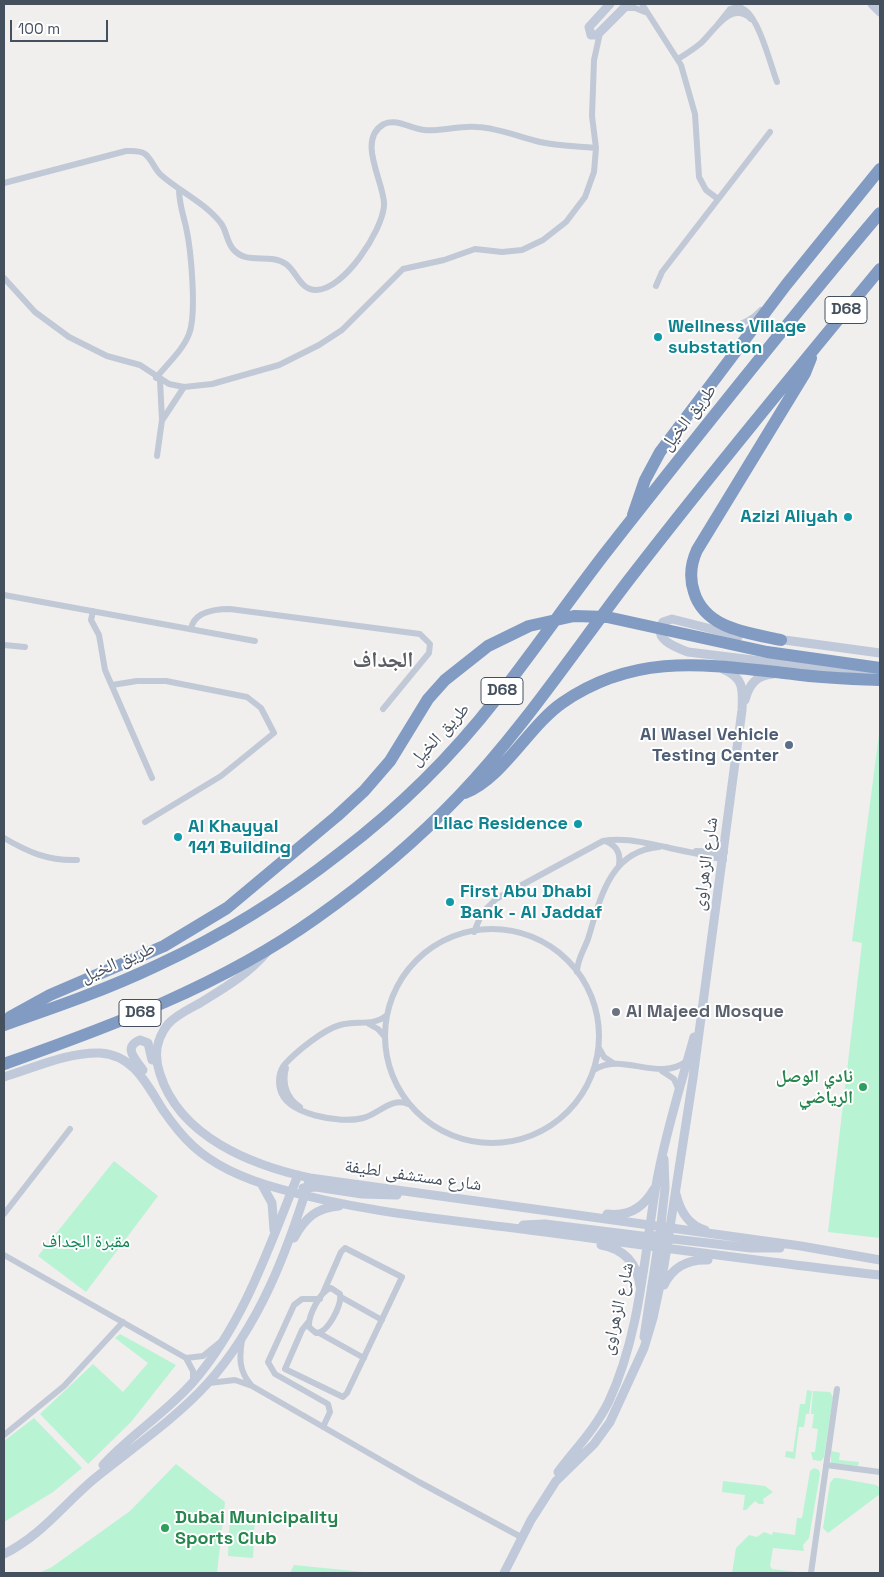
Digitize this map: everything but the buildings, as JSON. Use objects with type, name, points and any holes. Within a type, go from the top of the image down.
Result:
[{"type":"highway","points":[[632,520],[640,490],[655,461],[786,284],[880,169]]},
{"type":"highway","name":"طريق الخيل","points":[[4,1025],[84,996],[188,950],[252,915],[341,853],[389,813],[465,736],[496,700],[720,407],[880,213]]},
{"type":"highway","name":"D68","points":[[4,1064],[93,1032],[171,1000],[271,947],[315,919],[366,881],[415,839],[460,794],[523,721],[750,425],[880,269]]},
{"type":"highway","points":[[781,640],[742,631],[715,620],[705,611],[695,596],[691,568],[697,550],[805,373],[812,350]]},
{"type":"highway","points":[[4,1021],[50,995],[164,946],[211,919],[243,896],[357,798],[390,761],[436,690],[466,662],[500,639],[544,622],[592,616],[627,620],[780,655],[880,668]]},
{"type":"highway","points":[[460,794],[483,783],[558,706],[593,684],[645,667],[670,664],[708,664],[797,675],[880,678]]},
{"type":"main road","points":[[610,4],[588,30],[593,36],[600,33],[626,6]]},
{"type":"main road","points":[[872,4],[880,12]]},
{"type":"main road","points":[[880,653],[743,636],[672,619],[663,622],[660,628],[660,634],[664,640],[688,652],[880,678]]},
{"type":"main road","name":"شارع الزهراوى","points":[[670,1228],[724,856],[742,710],[742,690],[737,677],[728,671],[708,664]]},
{"type":"main road","name":"شارع الزهراوى","points":[[742,710],[749,688],[758,678],[771,674],[797,675]]},
{"type":"main road","name":"شارع مستشفى لطيفة","points":[[271,947],[241,978],[176,1017],[162,1032],[156,1052],[164,1087],[187,1118],[220,1144],[248,1159],[310,1178],[582,1215],[658,1239],[730,1258],[880,1275]]},
{"type":"main road","name":"شارع الزهراوى","points":[[504,1573],[519,1536],[556,1481],[604,1432],[623,1397],[644,1348],[659,1294],[657,1182],[678,1088],[699,1023]]},
{"type":"main road","points":[[155,1095],[152,1083],[131,1054],[131,1048],[134,1043],[143,1041],[150,1046],[154,1068],[164,1087]]},
{"type":"main road","name":"شارع مستشفى لطيفة","points":[[4,1078],[73,1056],[100,1053],[111,1055],[131,1065],[140,1074],[172,1123],[195,1148],[226,1167],[261,1183],[291,1192],[306,1191],[350,1204],[514,1228],[580,1236],[658,1239]]},
{"type":"main road","points":[[644,1348],[644,1322],[666,1176],[663,1152]]},
{"type":"main road","points":[[93,1480],[106,1462],[193,1381],[222,1341],[250,1292],[298,1175]]},
{"type":"main road","points":[[4,1554],[17,1548],[44,1528],[93,1480],[168,1421],[208,1383],[242,1337],[267,1295],[286,1248],[310,1178]]},
{"type":"main road","points":[[582,1215],[594,1213],[615,1215],[631,1212],[648,1198],[657,1182]]},
{"type":"main road","points":[[261,1183],[272,1203],[273,1239]]},
{"type":"main road","points":[[676,1186],[678,1203],[686,1218],[696,1226],[719,1235]]},
{"type":"main road","points":[[306,1191],[382,1195],[422,1193]]},
{"type":"main road","points":[[286,1248],[310,1215],[328,1207],[350,1204]]},
{"type":"main road","points":[[514,1228],[545,1224],[658,1239],[751,1248],[800,1246]]},
{"type":"main road","points":[[658,1239],[670,1228],[800,1246],[880,1260]]},
{"type":"main road","points":[[580,1236],[592,1243],[615,1248],[626,1255],[638,1275],[640,1293]]},
{"type":"main road","name":"شارع الزهراوى","points":[[499,1573],[542,1494],[593,1429],[608,1402],[621,1368],[640,1293],[658,1239]]},
{"type":"main road","points":[[659,1294],[670,1273],[686,1262],[730,1258]]},
{"type":"main road","name":"شارع الزهراوى","points":[[508,1573],[537,1518],[567,1469]]},
{"type":"street","points":[[642,4],[645,12],[663,34],[678,59],[695,114],[699,178],[706,190],[718,199]]},
{"type":"street","points":[[626,6],[645,12]]},
{"type":"street","points":[[678,59],[701,43],[730,14],[738,13],[748,17],[757,28],[777,82]]},
{"type":"street","points":[[4,278],[29,306],[69,337],[107,356],[140,365],[158,379],[184,387],[223,382],[250,375],[301,355],[331,338],[351,322],[403,269],[444,260],[475,249],[502,252],[517,251],[542,240],[566,222],[585,197],[594,172],[596,148],[592,116],[594,60],[600,33]]},
{"type":"street","points":[[4,183],[29,174],[131,151],[145,154],[159,174],[220,221],[228,242],[236,253],[248,258],[270,258],[282,262],[306,287],[319,290],[334,285],[346,274],[370,240],[383,212],[384,197],[375,174],[373,146],[376,132],[383,125],[394,122],[415,129],[436,130],[477,126],[500,130],[545,143],[596,148]]},
{"type":"street","points":[[656,286],[662,272],[770,132]]},
{"type":"street","points":[[157,456],[162,420],[158,379],[187,339],[191,325],[192,259],[180,203],[179,189]]},
{"type":"street","points":[[699,322],[722,327],[745,322],[757,314],[786,284]]},
{"type":"street","points":[[162,420],[184,387]]},
{"type":"street","points":[[4,595],[255,641]]},
{"type":"street","points":[[191,629],[193,622],[199,615],[230,609],[420,634],[429,642],[429,653],[383,709]]},
{"type":"street","points":[[93,611],[91,620],[98,632],[103,662],[152,778]]},
{"type":"street","points":[[4,645],[25,647]]},
{"type":"street","points":[[112,685],[137,681],[166,681],[247,697],[261,708],[274,733],[221,776],[145,822]]},
{"type":"street","points":[[4,838],[39,856],[57,860],[77,860]]},
{"type":"street","points":[[474,932],[482,913],[496,899],[603,841],[632,840],[724,856]]},
{"type":"street","points":[[603,841],[610,843],[618,851],[619,865]]},
{"type":"street","points":[[577,972],[598,901],[619,865],[636,852],[650,848],[665,847]]},
{"type":"street","points":[[504,931],[533,938],[559,953],[577,972],[594,1005],[599,1031],[598,1048],[594,1070],[580,1097],[559,1119],[537,1133],[513,1141],[482,1142],[452,1135],[425,1120],[411,1106],[397,1086],[389,1066],[385,1037],[387,1015],[401,981],[417,961],[446,940],[474,932],[504,931]]},
{"type":"street","points":[[369,1024],[387,1015]]},
{"type":"street","points":[[385,1037],[378,1029],[369,1024],[346,1023],[332,1028],[289,1061],[281,1072],[281,1093],[295,1109],[314,1114],[356,1120],[373,1114],[391,1104],[399,1102],[411,1106]]},
{"type":"street","points":[[598,1048],[604,1057],[613,1063],[661,1070],[678,1068],[687,1062]]},
{"type":"street","points":[[594,1070],[613,1063]]},
{"type":"street","points":[[661,1070],[670,1075],[678,1088]]},
{"type":"street","points":[[391,1104],[397,1094],[397,1086]]},
{"type":"street","points":[[4,1214],[70,1129]]},
{"type":"street","points":[[345,1248],[402,1277],[347,1393],[343,1397],[286,1371],[285,1364],[321,1296],[341,1252],[345,1248]]},
{"type":"street","points":[[5,1255],[186,1358],[191,1366],[193,1381]]},
{"type":"street","points":[[323,1427],[330,1412],[328,1404],[275,1374],[268,1362],[292,1308],[296,1302],[321,1296],[328,1289],[335,1289],[341,1297],[382,1320]]},
{"type":"street","points":[[319,1333],[327,1329],[341,1297]]},
{"type":"street","points":[[305,1299],[314,1310]]},
{"type":"street","points":[[309,1321],[311,1330],[364,1358]]},
{"type":"street","points":[[4,1435],[64,1386],[123,1322]]},
{"type":"street","points":[[242,1337],[240,1364],[242,1372],[252,1386]]},
{"type":"street","points":[[186,1358],[203,1356],[222,1341]]},
{"type":"street","points":[[208,1383],[225,1379],[252,1386],[519,1536]]},
{"type":"street","points":[[811,1573],[837,1389]]},
{"type":"street","points":[[826,1465],[880,1472]]},
{"type":"green space","name":"نادي الوصل الرياضي","points":[[880,727],[880,1238],[828,1232],[862,943],[852,941]]},
{"type":"green space","name":"مقبرة الجداف","points":[[114,1161],[158,1196],[86,1292],[38,1256]]},
{"type":"green space","points":[[120,1334],[176,1365],[131,1422],[88,1464],[40,1414],[93,1364],[123,1392],[148,1363],[115,1338]]},
{"type":"green space","points":[[807,1390],[812,1391],[809,1414],[806,1414],[804,1427],[799,1427],[795,1459],[785,1457],[786,1451],[793,1452],[800,1404],[805,1404]]},
{"type":"green space","points":[[813,1391],[830,1392],[833,1397],[824,1457],[821,1461],[813,1460],[811,1452],[815,1452],[818,1429],[812,1428],[814,1414],[811,1414]]},
{"type":"green space","points":[[34,1418],[82,1468],[53,1492],[4,1522],[4,1441]]},
{"type":"green space","points":[[831,1451],[840,1453],[839,1460],[859,1462],[858,1466],[831,1463]]},
{"type":"green space","name":"Dubai Municipality Sports Club","points":[[176,1464],[225,1502],[217,1573],[39,1573],[52,1567],[130,1511]]},
{"type":"green space","points":[[814,1468],[819,1470],[820,1474],[809,1538],[803,1545],[804,1551],[773,1548],[770,1566],[772,1569],[805,1573],[732,1573],[736,1548],[749,1535],[757,1537],[764,1532],[772,1535],[773,1532],[795,1535],[797,1518],[802,1518],[810,1471]]},
{"type":"green space","points":[[834,1478],[876,1485],[879,1487],[880,1494],[828,1533],[823,1528],[830,1483]]},
{"type":"green space","points":[[723,1481],[765,1486],[773,1492],[763,1499],[764,1504],[759,1504],[755,1501],[746,1510],[743,1510],[745,1495],[722,1492]]},
{"type":"green space","points":[[230,1512],[255,1514],[253,1558],[228,1556]]},
{"type":"green space","points":[[294,1565],[364,1572],[365,1573],[290,1573]]},
{"type":"place","name":"Wellness Village substation","points":[[658,337]]},
{"type":"place","name":"Azizi Aliyah","points":[[848,517]]},
{"type":"place","name":"Al Wasel Vehicle Testing Center","points":[[789,745]]},
{"type":"place","name":"Lilac Residence","points":[[578,824]]},
{"type":"place","name":"Al Khayyal 141 Building","points":[[178,837]]},
{"type":"place","name":"First Abu Dhabi Bank - Al Jaddaf","points":[[450,902]]},
{"type":"place","name":"Al Majeed Mosque","points":[[616,1012]]},
{"type":"place","name":"نادي الوصل الرياضي","points":[[863,1087]]},
{"type":"place","name":"Dubai Municipality Sports Club","points":[[165,1528]]},
{"type":"district","name":"الجداف","points":[[383,661]]}]
